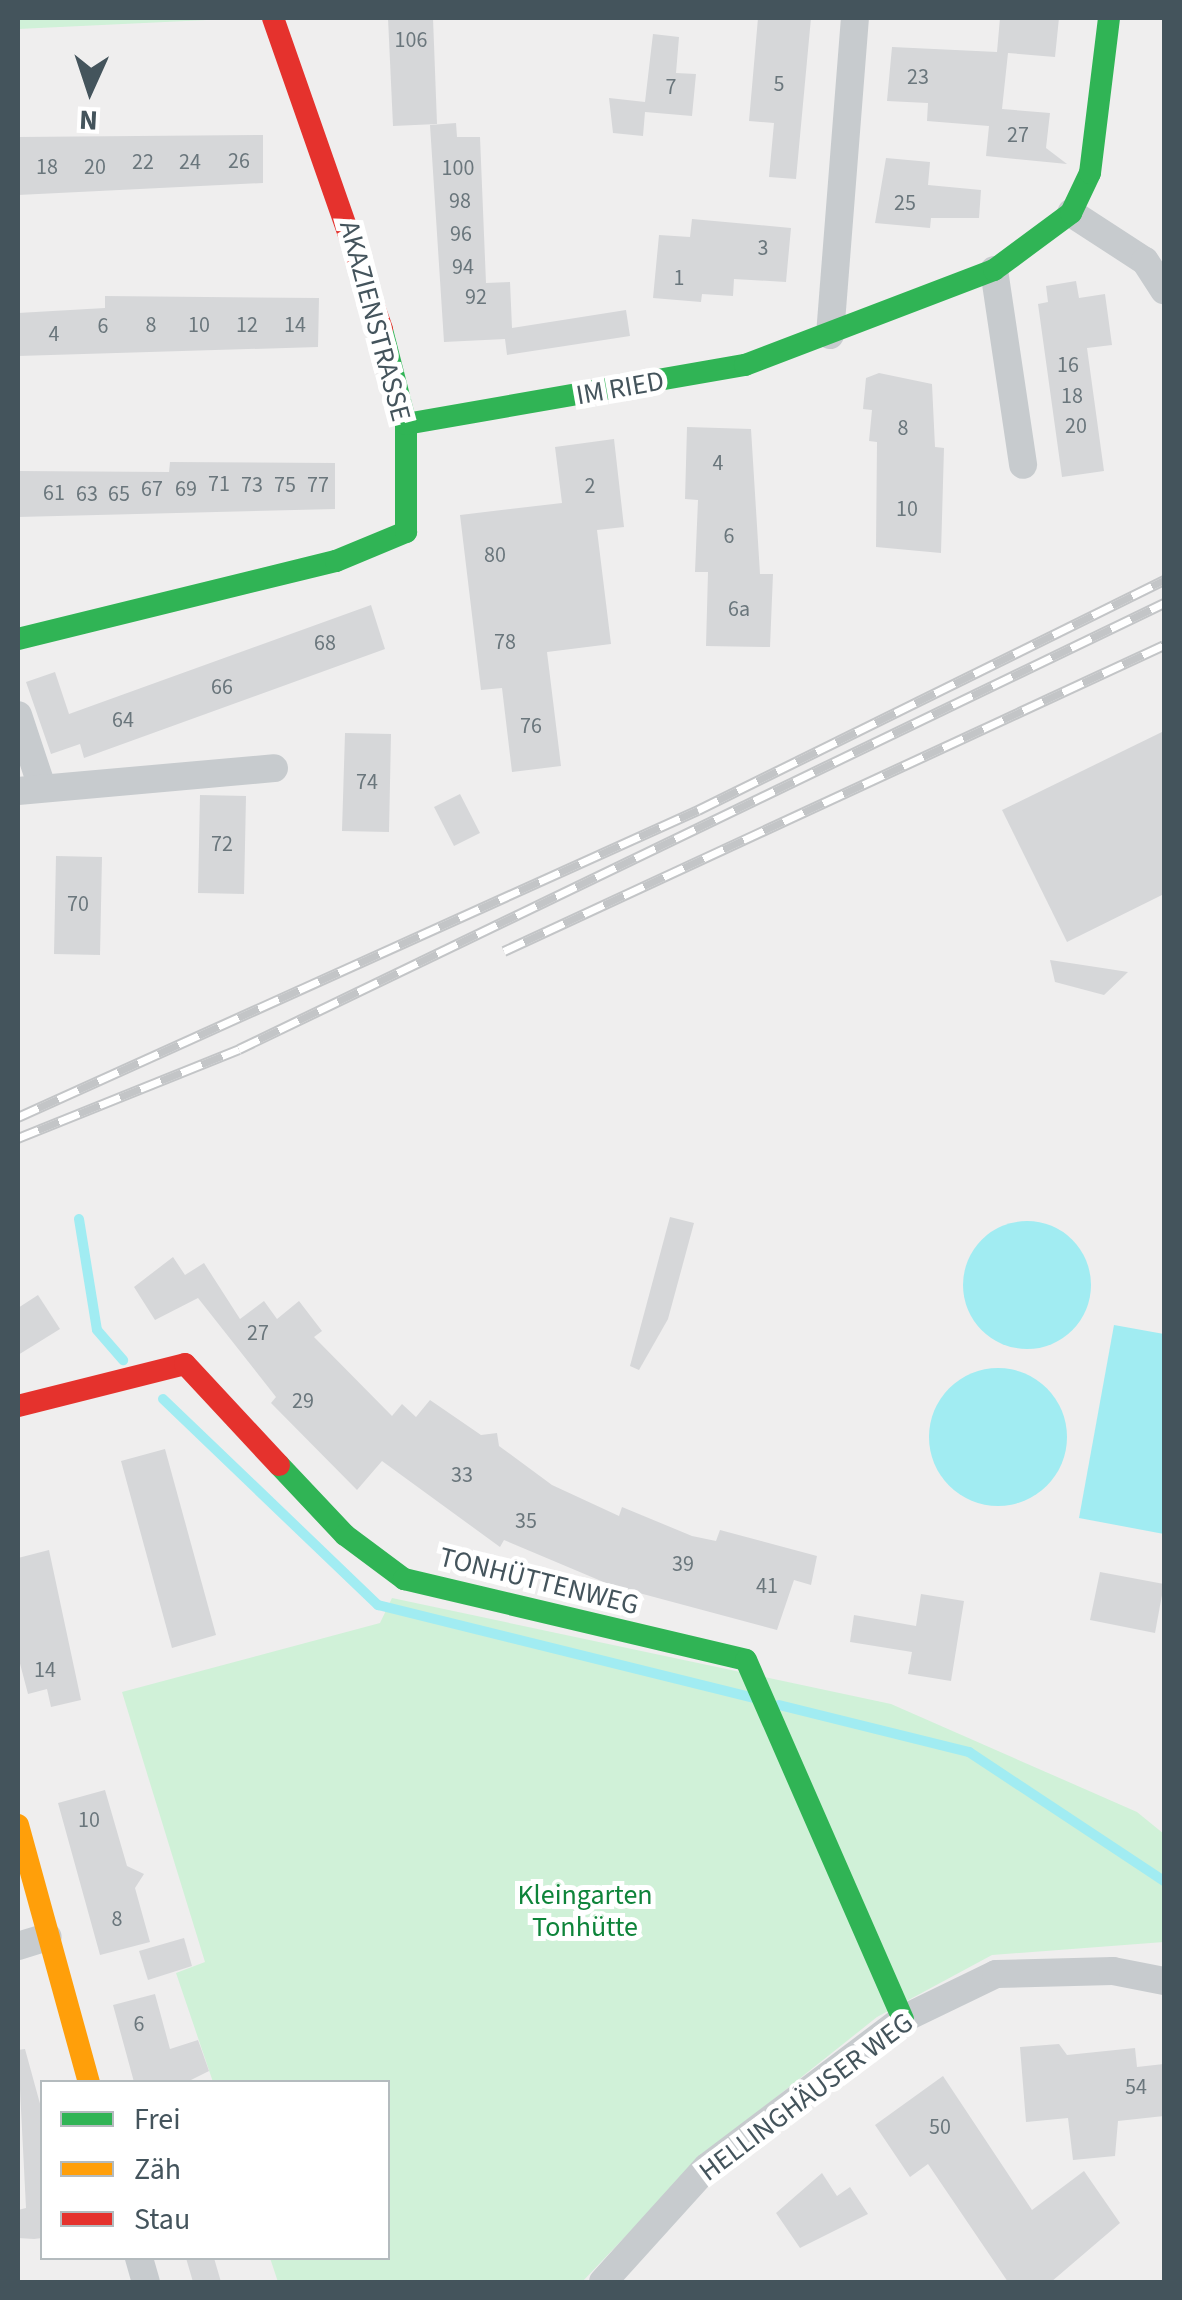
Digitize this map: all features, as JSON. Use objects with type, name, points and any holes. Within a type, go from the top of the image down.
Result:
[{"type":"street","name":"AKAZIENSTRASSE","points":[[18,639],[381,548],[406,532],[406,424],[371,284],[274,18]]},
{"type":"street","points":[[830,335],[856,18]]},
{"type":"street","points":[[1109,18],[1090,173],[1071,213],[1145,260],[1164,290]]},
{"type":"street","name":"IM RIED","points":[[406,424],[746,365],[994,270],[1071,213]]},
{"type":"street","points":[[994,270],[1024,465]]},
{"type":"street","points":[[18,715],[29,787],[274,768]]},
{"type":"street","name":"TONHÜTTENWEG","points":[[18,1406],[102,1392],[185,1364],[345,1535],[404,1578],[746,1660],[775,1710],[903,2019]]},
{"type":"street","points":[[18,1825],[88,2080]]},
{"type":"street","points":[[18,1946],[48,1938]]},
{"type":"street","name":"HELLINGHÄUSER WEG","points":[[603,2282],[706,2167],[903,2019],[996,1974],[1113,1970],[1164,1981]]},
{"type":"green space","points":[[18,18],[249,18],[18,29]]},
{"type":"green space","name":"Kleingarten Tonhütte","points":[[392,1598],[891,1704],[1137,1812],[1164,1834],[1164,1942],[992,1955],[877,2017],[700,2158],[582,2282],[278,2282],[271,2260],[390,2260],[390,2080],[212,2080],[176,1973],[205,1962],[122,1692],[380,1623]]},
{"type":"water","points":[[1027,1221],[1051,1226],[1072,1240],[1086,1261],[1091,1285],[1086,1309],[1072,1330],[1051,1344],[1027,1349],[1003,1344],[982,1330],[968,1309],[963,1285],[968,1261],[982,1240],[1003,1226]]},
{"type":"water","points":[[1114,1325],[1164,1334],[1164,1534],[1079,1518]]},
{"type":"water","points":[[998,1368],[1024,1373],[1047,1388],[1062,1411],[1067,1437],[1062,1463],[1047,1486],[1024,1501],[998,1506],[972,1501],[949,1486],[934,1463],[929,1437],[934,1411],[949,1388],[972,1373]]},
{"type":"building","points":[[388,18],[433,18],[437,124],[393,126]]},
{"type":"building","points":[[758,18],[811,18],[796,179],[769,177],[774,123],[749,121]]},
{"type":"building","points":[[1000,18],[1059,18],[1055,57],[1008,53],[1002,109],[1050,113],[1046,148],[1067,164],[986,156],[989,126],[927,121],[928,103],[887,101],[892,47],[997,52]]},
{"type":"building","points":[[653,34],[679,37],[676,73],[696,74],[692,116],[645,112],[643,136],[613,133],[609,98],[645,102]]},
{"type":"building","points":[[456,123],[457,137],[480,137],[486,283],[510,282],[512,328],[626,310],[630,336],[507,355],[505,339],[444,342],[430,125]]},
{"type":"building","points":[[263,135],[263,183],[18,195],[18,137]]},
{"type":"building","points":[[886,158],[930,162],[928,185],[981,190],[979,218],[931,218],[930,228],[875,223]]},
{"type":"building","points":[[692,219],[791,228],[786,282],[734,279],[733,296],[702,294],[701,302],[653,298],[659,235],[690,237]]},
{"type":"building","points":[[1076,281],[1079,298],[1105,294],[1112,345],[1087,348],[1104,471],[1062,477],[1038,304],[1048,302],[1046,286]]},
{"type":"building","points":[[105,296],[319,298],[318,347],[18,356],[18,313],[105,308]]},
{"type":"building","points":[[879,373],[932,384],[935,447],[944,448],[941,553],[876,547],[877,442],[869,441],[872,410],[863,409],[866,378]]},
{"type":"building","points":[[687,427],[751,429],[760,574],[773,574],[770,647],[706,646],[708,572],[695,572],[698,500],[685,499]]},
{"type":"building","points":[[614,439],[624,527],[597,530],[611,644],[547,652],[561,766],[512,772],[502,688],[481,690],[460,515],[562,503],[555,447]]},
{"type":"building","points":[[170,462],[335,463],[335,509],[18,517],[18,471],[169,472]]},
{"type":"building","points":[[371,605],[385,649],[84,758],[80,744],[51,754],[26,682],[55,672],[69,714]]},
{"type":"building","points":[[1164,731],[1164,894],[1067,942],[1002,810]]},
{"type":"building","points":[[345,733],[391,734],[389,832],[342,831]]},
{"type":"building","points":[[460,794],[480,833],[454,846],[434,807]]},
{"type":"building","points":[[200,795],[246,796],[244,894],[198,893]]},
{"type":"building","points":[[56,856],[102,857],[100,955],[54,954]]},
{"type":"building","points":[[1050,960],[1128,972],[1104,995],[1055,982]]},
{"type":"building","points":[[670,1217],[694,1223],[668,1319],[639,1370],[630,1366]]},
{"type":"building","points":[[173,1257],[185,1275],[204,1263],[240,1319],[264,1301],[277,1319],[299,1301],[322,1331],[314,1337],[392,1416],[402,1404],[416,1417],[430,1400],[481,1435],[497,1433],[499,1446],[552,1485],[619,1516],[622,1507],[692,1536],[716,1541],[720,1530],[817,1556],[811,1585],[794,1580],[777,1630],[613,1586],[504,1540],[500,1547],[382,1461],[357,1490],[271,1403],[276,1397],[198,1298],[155,1320],[134,1287]]},
{"type":"building","points":[[38,1295],[60,1329],[18,1355],[18,1308]]},
{"type":"building","points":[[165,1449],[216,1635],[172,1648],[121,1461]]},
{"type":"building","points":[[49,1550],[81,1700],[51,1707],[47,1689],[28,1694],[18,1656],[18,1558]]},
{"type":"building","points":[[1100,1572],[1164,1584],[1155,1633],[1090,1620]]},
{"type":"building","points":[[921,1594],[964,1601],[951,1681],[908,1674],[912,1652],[850,1642],[854,1615],[916,1626]]},
{"type":"building","points":[[105,1790],[127,1866],[144,1874],[135,1888],[150,1942],[100,1955],[58,1803]]},
{"type":"building","points":[[184,1938],[192,1966],[148,1980],[139,1951]]},
{"type":"building","points":[[155,1994],[170,2049],[198,2040],[209,2071],[191,2080],[133,2080],[113,2005]]},
{"type":"building","points":[[1059,2044],[1067,2055],[1135,2048],[1137,2067],[1164,2064],[1164,2116],[1118,2121],[1115,2156],[1073,2160],[1068,2118],[1026,2122],[1020,2047]]},
{"type":"building","points":[[25,2049],[40,2104],[40,2238],[34,2239],[18,2238],[18,2210],[26,2208],[18,2050]]},
{"type":"building","points":[[943,2076],[1032,2210],[1084,2171],[1120,2223],[1051,2282],[1008,2282],[928,2164],[910,2177],[875,2125]]},
{"type":"building","points":[[822,2173],[837,2196],[850,2187],[868,2214],[800,2248],[776,2213]]},
{"type":"building","points":[[187,2260],[215,2260],[221,2282],[193,2282]]},
{"type":"waterway","points":[[79,1219],[97,1330],[123,1360]]},
{"type":"waterway","points":[[163,1399],[378,1605],[753,1698]]},
{"type":"waterway","points":[[779,1705],[969,1752],[1164,1881]]},
{"type":"railway","points":[[18,1117],[698,810],[1164,580]]},
{"type":"railway","points":[[18,1138],[239,1049],[1164,603]]},
{"type":"railway","points":[[504,951],[1164,645]]},
{"type":"traffic: fast","points":[[406,424],[745,365],[994,270],[1071,213],[1090,173],[1109,18]]},
{"type":"traffic: fast","points":[[18,639],[336,561],[406,532],[406,424],[382,330]]},
{"type":"traffic: fast","points":[[279,1465],[345,1535],[404,1579],[746,1660],[903,2019]]},
{"type":"traffic: slow","points":[[18,1825],[88,2080]]},
{"type":"traffic: jam","points":[[273,18],[382,330]]},
{"type":"traffic: jam","points":[[18,1406],[185,1364],[279,1465]]}]
